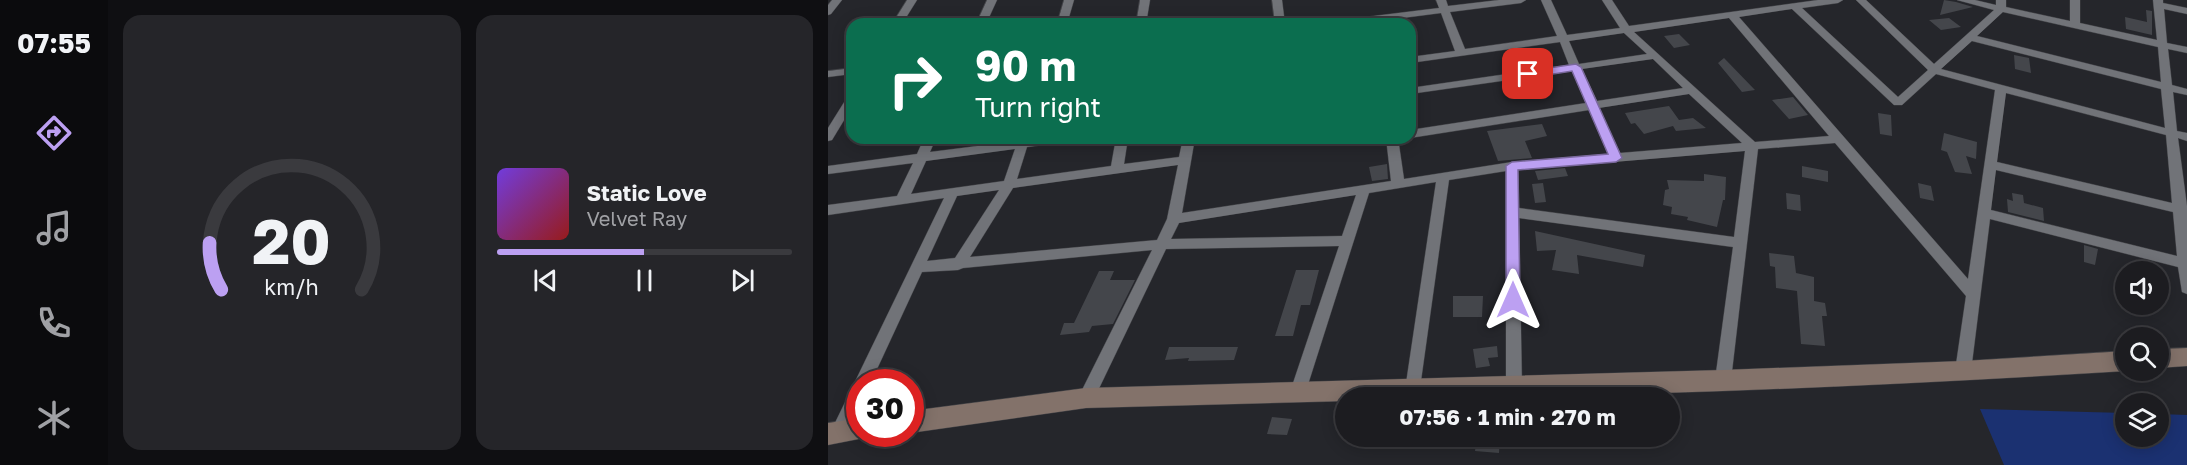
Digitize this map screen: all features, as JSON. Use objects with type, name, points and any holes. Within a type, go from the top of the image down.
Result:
[{"type":"street","points":[[828,12],[837,0]]},
{"type":"street","points":[[901,18],[912,0]]},
{"type":"street","points":[[984,18],[992,0]]},
{"type":"street","points":[[1064,18],[1069,0]]},
{"type":"street","points":[[1142,18],[1145,0]]},
{"type":"street","points":[[1277,0],[1279,18]]},
{"type":"street","points":[[1368,18],[1443,5],[1521,0]]},
{"type":"street","points":[[1546,0],[1616,158]]},
{"type":"street","points":[[1607,0],[1627,30],[1752,146]]},
{"type":"street","points":[[1774,0],[1788,7],[1898,103],[1970,38],[2001,4]]},
{"type":"street","points":[[1416,59],[1838,0]]},
{"type":"street","points":[[1861,0],[1935,71],[2187,137]]},
{"type":"street","points":[[1962,0],[2001,4]]},
{"type":"street","points":[[1990,0],[2075,25],[2187,50]]},
{"type":"street","points":[[2075,0],[2075,25]]},
{"type":"street","points":[[2187,11],[2158,2],[2161,44],[2184,210],[2187,288]]},
{"type":"street","points":[[1443,5],[1461,53]]},
{"type":"street","points":[[1732,15],[1973,295]]},
{"type":"street","points":[[1970,38],[2187,92]]},
{"type":"street","points":[[1416,90],[1654,56]]},
{"type":"street","points":[[828,74],[846,72]]},
{"type":"street","points":[[1963,371],[2001,88]]},
{"type":"street","points":[[1416,133],[1692,90]]},
{"type":"street","points":[[828,137],[846,108]]},
{"type":"street","points":[[1174,219],[1512,166],[1838,139]]},
{"type":"street","points":[[902,200],[927,144]]},
{"type":"street","points":[[828,170],[1004,144]]},
{"type":"street","points":[[958,265],[1009,184],[1022,144]]},
{"type":"street","points":[[1117,170],[1121,144]]},
{"type":"street","points":[[1086,398],[1174,219],[1188,144]]},
{"type":"street","points":[[1393,144],[1398,184]]},
{"type":"street","points":[[1723,380],[1752,146]]},
{"type":"street","points":[[828,210],[1185,160]]},
{"type":"street","points":[[1990,164],[2184,210]]},
{"type":"street","points":[[1512,166],[1514,387],[1963,371],[2115,362]]},
{"type":"street","points":[[1413,387],[1443,177]]},
{"type":"street","points":[[1298,392],[1364,189]]},
{"type":"street","points":[[869,369],[953,192]]},
{"type":"street","points":[[1512,212],[1740,243]]},
{"type":"street","points":[[1984,213],[2186,264]]},
{"type":"street","points":[[918,267],[1163,244],[1346,241]]},
{"type":"street","points":[[2169,358],[2187,357]]},
{"type":"street","points":[[924,420],[1086,398],[1335,391]]},
{"type":"shaded area","points":[[1980,409],[2115,413],[2115,447],[2169,447],[2169,414],[2187,415],[2187,465],[2004,465]]},
{"type":"building","points":[[1944,0],[1956,2],[1973,7],[1940,15]]},
{"type":"building","points":[[2146,10],[2152,11],[2152,35],[2126,29],[2125,17],[2147,22]]},
{"type":"building","points":[[1949,18],[1961,27],[1941,30],[1929,20]]},
{"type":"building","points":[[1679,34],[1690,45],[1674,48],[1664,36]]},
{"type":"building","points":[[2014,55],[2029,58],[2031,73],[2015,69]]},
{"type":"building","points":[[1724,58],[1755,90],[1742,92],[1718,63]]},
{"type":"building","points":[[1793,97],[1808,115],[1789,119],[1772,100]]},
{"type":"building","points":[[1669,106],[1679,120],[1693,118],[1706,128],[1676,131],[1673,126],[1644,134],[1635,123],[1631,124],[1625,113]]},
{"type":"building","points":[[1878,113],[1891,115],[1892,136],[1880,134]]},
{"type":"building","points":[[1542,124],[1547,136],[1525,141],[1532,158],[1498,161],[1487,131]]},
{"type":"building","points":[[1944,133],[1977,142],[1976,159],[1966,156],[1972,174],[1955,172],[1947,152],[1941,150]]},
{"type":"building","points":[[1387,164],[1388,179],[1372,181],[1369,167]]},
{"type":"building","points":[[1802,166],[1828,171],[1828,182],[1802,177]]},
{"type":"building","points":[[1565,168],[1568,176],[1538,180],[1535,171]]},
{"type":"building","points":[[1704,174],[1726,177],[1725,200],[1723,200],[1717,227],[1671,214],[1672,207],[1663,205],[1665,190],[1669,189],[1667,180],[1704,181]]},
{"type":"building","points":[[1543,183],[1546,202],[1535,203],[1532,184]]},
{"type":"building","points":[[1918,183],[1931,186],[1934,201],[1920,198]]},
{"type":"building","points":[[1786,193],[1800,195],[1801,211],[1787,209]]},
{"type":"building","points":[[2012,193],[2023,195],[2024,203],[2043,208],[2044,221],[2008,212],[2007,199],[2013,201]]},
{"type":"building","points":[[1535,231],[1645,255],[1643,267],[1577,255],[1579,274],[1552,270],[1556,250],[1537,251]]},
{"type":"building","points":[[2084,245],[2098,249],[2095,265],[2084,262]]},
{"type":"building","points":[[1769,253],[1794,256],[1796,273],[1814,277],[1814,301],[1825,303],[1827,316],[1822,316],[1825,346],[1801,344],[1797,291],[1776,288],[1775,267],[1770,266]]},
{"type":"building","points":[[1296,270],[1319,270],[1310,305],[1301,305],[1293,336],[1275,336]]},
{"type":"building","points":[[1099,271],[1114,271],[1110,280],[1135,280],[1113,324],[1092,326],[1089,332],[1060,335],[1064,323],[1074,323]]},
{"type":"building","points":[[1453,296],[1483,296],[1482,317],[1453,317]]},
{"type":"building","points":[[1497,346],[1498,357],[1488,358],[1490,366],[1476,368],[1473,349]]},
{"type":"building","points":[[1169,347],[1238,347],[1234,360],[1188,361],[1189,358],[1165,360]]},
{"type":"building","points":[[1272,417],[1292,419],[1287,435],[1267,434]]},
{"type":"building","points":[[1476,447],[1499,447],[1499,453],[1475,451]]},
{"type":"route","points":[[1513,300],[1512,166],[1616,158],[1576,67],[1528,74]]}]
